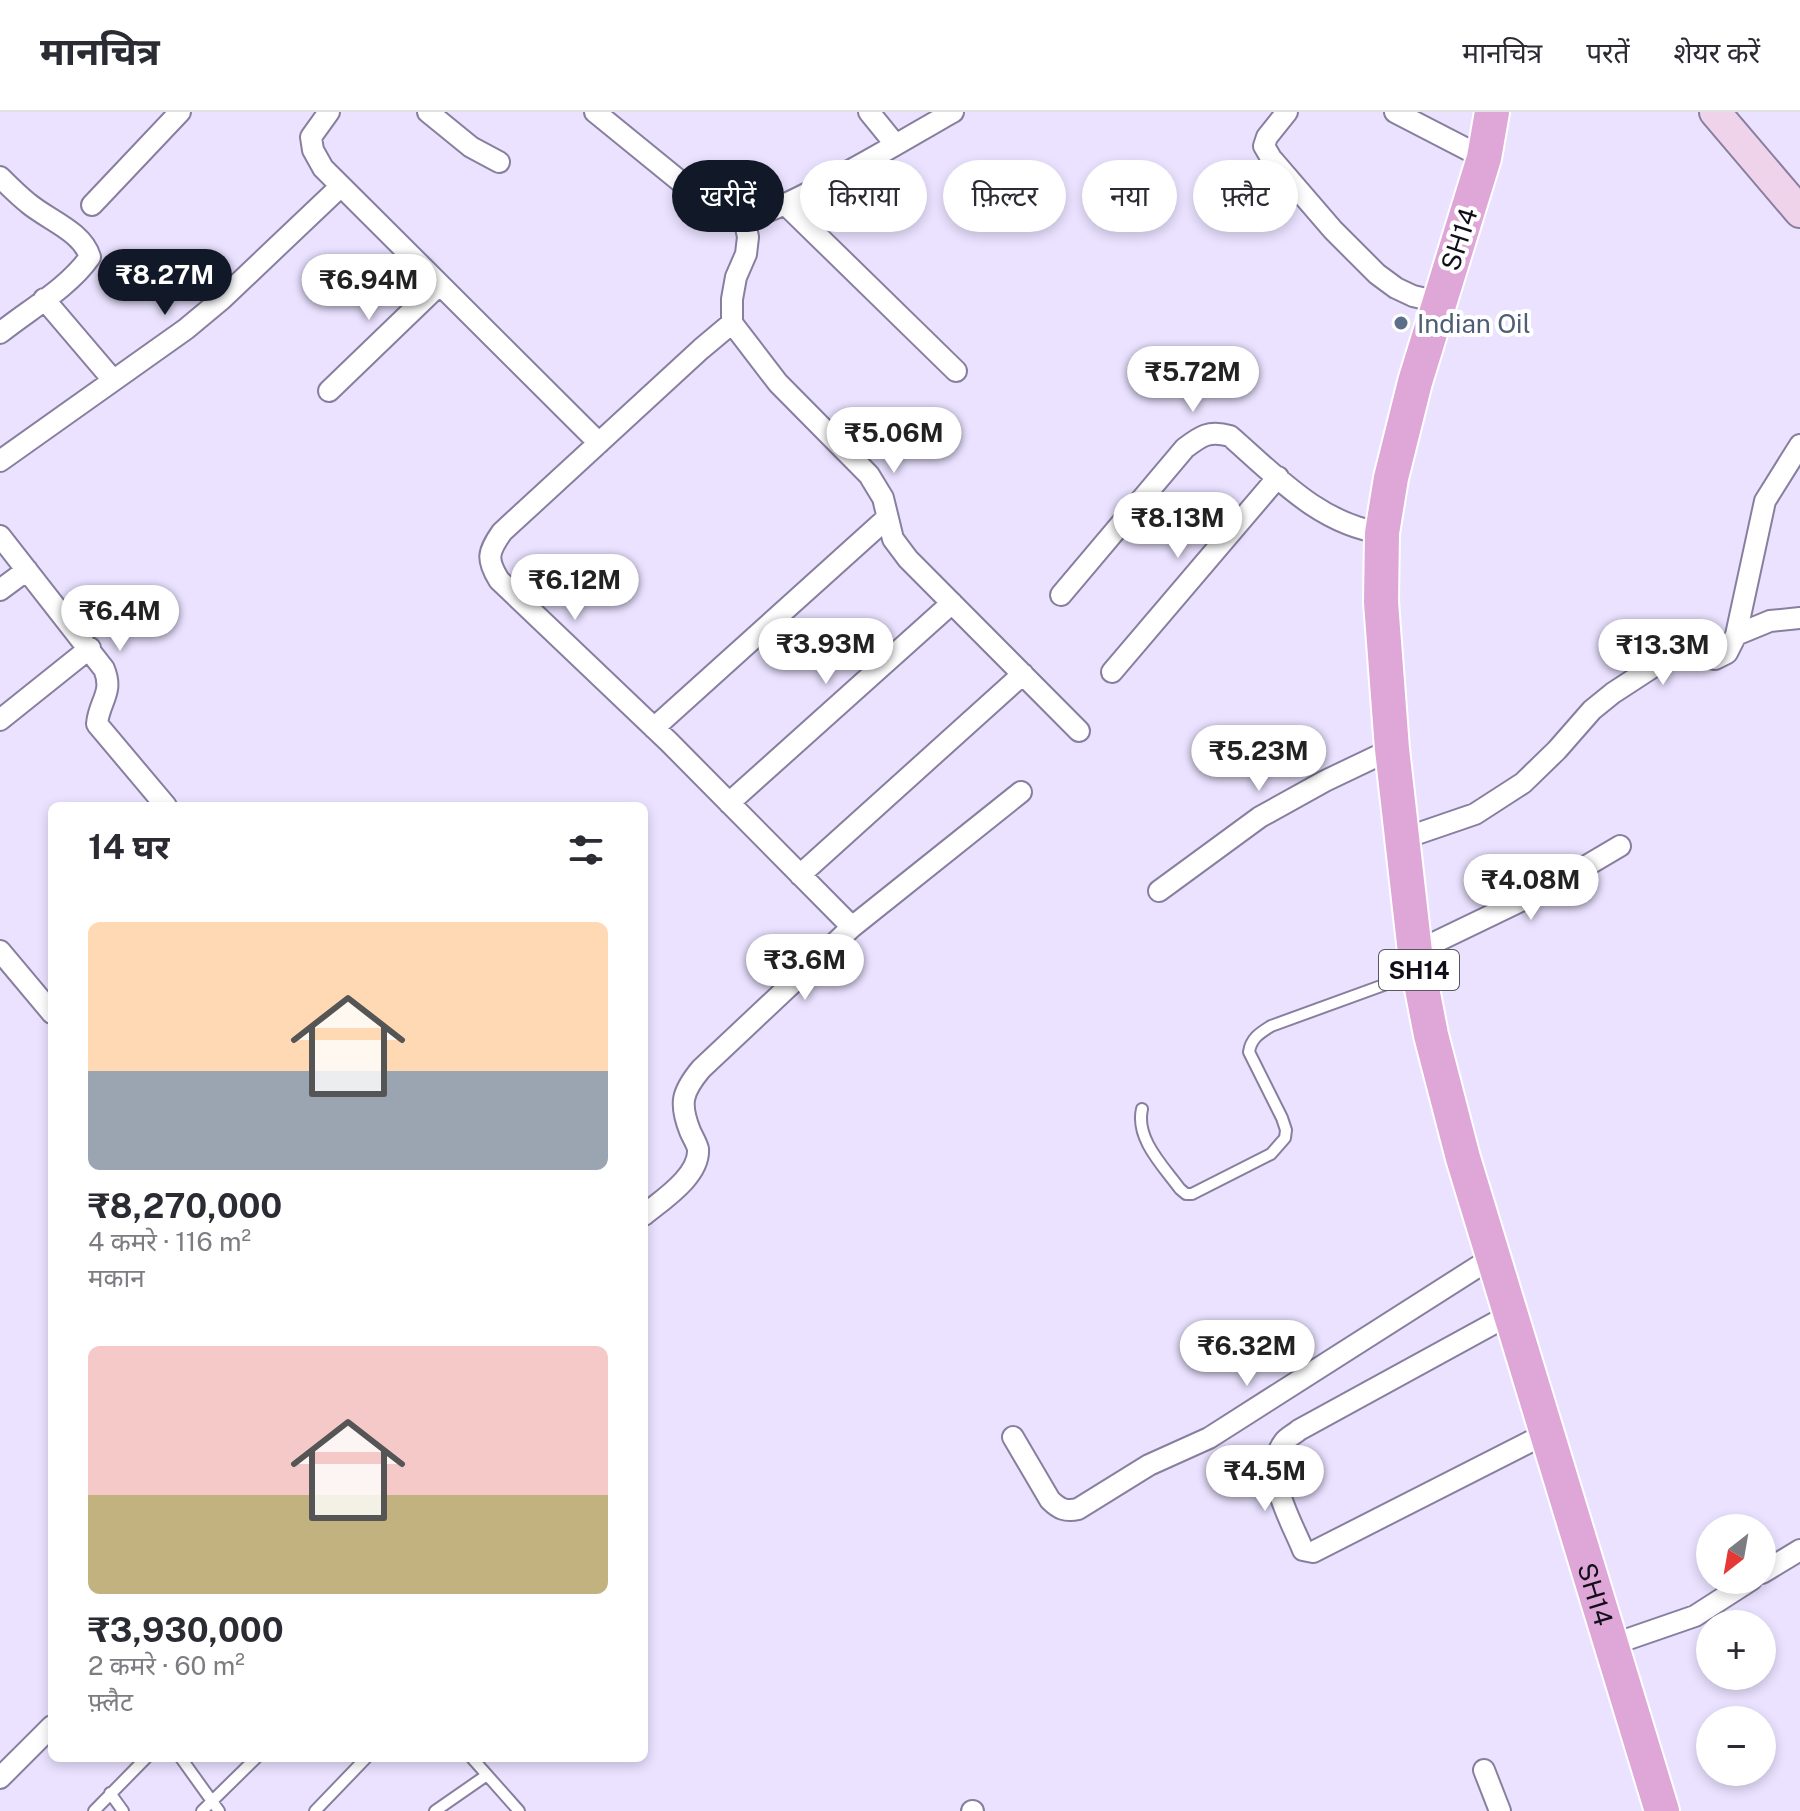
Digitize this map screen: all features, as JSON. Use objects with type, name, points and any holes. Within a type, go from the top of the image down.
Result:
[{"type":"main road","name":"SH14","points":[[1492,112],[1484,158],[1415,382],[1391,478],[1382,533],[1381,602],[1392,749],[1417,962],[1431,1035],[1493,1257],[1662,1811]]},
{"type":"street","points":[[92,205],[180,112]]},
{"type":"street","points":[[329,112],[311,137],[313,150],[323,168],[599,443]]},
{"type":"street","points":[[428,112],[471,147],[499,162]]},
{"type":"street","points":[[595,112],[672,175]]},
{"type":"street","points":[[869,112],[895,144]]},
{"type":"street","points":[[953,112],[785,204],[956,371]]},
{"type":"street","points":[[1287,112],[1267,137],[1264,146],[1271,158],[1333,230],[1377,274],[1413,296],[1439,302]]},
{"type":"street","points":[[1395,112],[1484,158]]},
{"type":"street","points":[[1715,112],[1800,212]]},
{"type":"street","points":[[0,177],[27,202],[78,237],[87,247],[90,257],[81,270],[0,333]]},
{"type":"street","points":[[0,461],[186,329],[341,186]]},
{"type":"street","points":[[747,232],[746,254],[736,277],[732,299],[732,323],[778,383],[869,475],[883,498],[893,539],[908,559],[1079,731]]},
{"type":"street","points":[[329,391],[439,285]]},
{"type":"street","points":[[44,299],[113,380]]},
{"type":"street","points":[[732,323],[502,532],[491,548],[491,566],[499,580],[654,728],[852,927]]},
{"type":"street","points":[[1061,595],[1185,448],[1203,434],[1217,432],[1230,436],[1308,503],[1334,520],[1350,527],[1382,533]]},
{"type":"street","points":[[1402,839],[1475,814],[1523,783],[1592,710],[1659,663],[1677,655],[1715,659],[1727,653],[1736,635],[1765,501],[1800,445]]},
{"type":"street","points":[[1112,672],[1278,477]]},
{"type":"street","points":[[654,728],[887,518]]},
{"type":"street","points":[[0,536],[90,648],[110,682],[97,724],[163,802]]},
{"type":"street","points":[[0,590],[27,570]]},
{"type":"street","points":[[729,803],[952,603]]},
{"type":"street","points":[[1736,635],[1770,621],[1800,618]]},
{"type":"street","points":[[0,720],[90,648]]},
{"type":"street","points":[[800,875],[1023,674]]},
{"type":"street","points":[[1159,891],[1260,817],[1392,749]]},
{"type":"street","points":[[648,1212],[683,1184],[692,1168],[698,1149],[682,1104],[686,1087],[701,1069],[852,927],[1021,792]]},
{"type":"street","points":[[1417,962],[1620,846]]},
{"type":"street","points":[[0,951],[48,1008]]},
{"type":"street","points":[[1013,1437],[1057,1508],[1069,1511],[1078,1509],[1149,1465],[1209,1438],[1493,1257]]},
{"type":"street","points":[[1511,1314],[1299,1430],[1284,1442],[1276,1462],[1278,1486],[1303,1550],[1313,1552],[1547,1433]]},
{"type":"street","points":[[1776,1565],[1800,1550]]},
{"type":"street","points":[[1611,1645],[1695,1616],[1729,1594]]},
{"type":"street","points":[[0,1778],[48,1730]]},
{"type":"street","points":[[1484,1770],[1500,1811]]},
{"type":"lane","points":[[1142,1109],[1140,1118],[1148,1144],[1186,1194],[1192,1194],[1271,1154],[1285,1138],[1286,1130],[1249,1052],[1250,1043],[1271,1026],[1417,962]]},
{"type":"lane","points":[[94,1811],[142,1762]]},
{"type":"lane","points":[[184,1762],[216,1806]]},
{"type":"lane","points":[[202,1811],[216,1806],[253,1762]]},
{"type":"lane","points":[[315,1811],[362,1762]]},
{"type":"lane","points":[[476,1762],[519,1811]]},
{"type":"lane","points":[[435,1811],[487,1775]]},
{"type":"lane","points":[[110,1793],[123,1811]]},
{"type":"place","name":"Indian Oil","points":[[1401,323]]}]
